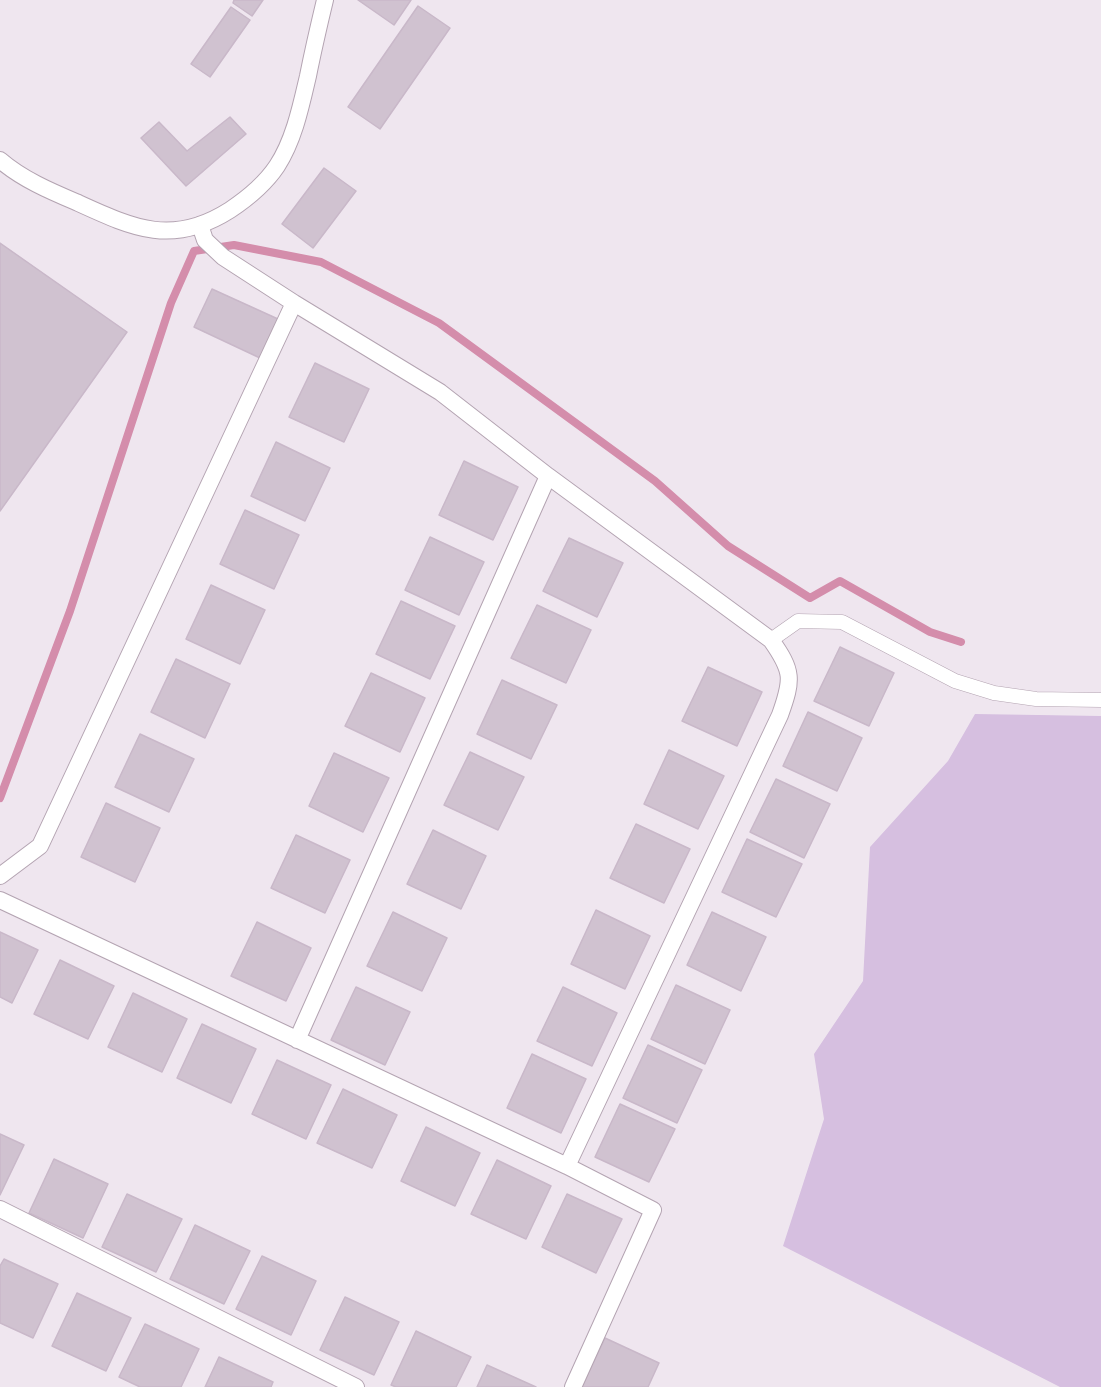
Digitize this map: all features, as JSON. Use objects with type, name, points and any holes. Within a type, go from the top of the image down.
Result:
[{"type":"street","points":[[203,233],[266,180],[285,151],[302,100],[325,0]]},
{"type":"street","points":[[0,160],[57,194],[111,219],[145,229],[203,233],[223,256],[294,303],[440,392],[548,476],[771,640],[782,656],[789,673],[787,696],[780,715],[567,1166]]},
{"type":"street","points":[[0,876],[40,846],[294,303]]},
{"type":"street","points":[[297,1040],[548,476]]},
{"type":"street","points":[[0,900],[567,1166],[653,1210],[573,1387]]},
{"type":"street","points":[[0,1209],[356,1387]]},
{"type":"lane","points":[[771,640],[798,621],[842,621],[955,681],[994,693],[1036,699],[1101,700]]},
{"type":"shaded area","points":[[975,714],[1101,716],[1101,1387],[1060,1387],[783,1246],[824,1119],[814,1054],[863,981],[870,847],[948,761]]},
{"type":"building","points":[[234,0],[263,0],[252,16],[233,3]]},
{"type":"building","points":[[358,0],[411,0],[394,25]]},
{"type":"building","points":[[418,6],[450,28],[380,129],[348,107]]},
{"type":"building","points":[[231,7],[250,20],[210,77],[191,64]]},
{"type":"building","points":[[230,117],[246,134],[186,186],[141,138],[159,122],[187,151]]},
{"type":"building","points":[[324,168],[356,191],[313,248],[282,224]]},
{"type":"building","points":[[0,243],[127,332],[0,511]]},
{"type":"building","points":[[212,289],[278,319],[260,358],[194,327]]},
{"type":"building","points":[[315,363],[369,389],[344,442],[289,417]]},
{"type":"building","points":[[276,442],[330,468],[305,521],[251,496]]},
{"type":"building","points":[[464,461],[518,487],[493,540],[439,515]]},
{"type":"building","points":[[245,510],[299,535],[274,589],[220,564]]},
{"type":"building","points":[[430,537],[484,562],[459,615],[405,590]]},
{"type":"building","points":[[569,538],[623,563],[597,617],[543,591]]},
{"type":"building","points":[[211,585],[265,610],[240,664],[186,639]]},
{"type":"building","points":[[401,601],[455,626],[430,679],[376,654]]},
{"type":"building","points":[[537,605],[591,630],[566,683],[511,658]]},
{"type":"building","points":[[840,647],[894,673],[869,726],[814,701]]},
{"type":"building","points":[[176,659],[230,684],[205,738],[151,712]]},
{"type":"building","points":[[708,667],[762,692],[737,746],[682,721]]},
{"type":"building","points":[[371,673],[425,698],[400,752],[345,726]]},
{"type":"building","points":[[502,680],[557,705],[531,759],[477,734]]},
{"type":"building","points":[[808,712],[862,738],[837,791],[783,766]]},
{"type":"building","points":[[140,734],[194,759],[169,812],[115,787]]},
{"type":"building","points":[[669,750],[724,776],[698,829],[644,804]]},
{"type":"building","points":[[470,752],[524,777],[498,830],[444,805]]},
{"type":"building","points":[[334,753],[389,778],[363,832],[309,806]]},
{"type":"building","points":[[776,779],[830,804],[804,858],[750,832]]},
{"type":"building","points":[[106,803],[160,828],[135,882],[81,857]]},
{"type":"building","points":[[636,824],[690,849],[664,903],[610,878]]},
{"type":"building","points":[[433,830],[486,856],[461,909],[407,884]]},
{"type":"building","points":[[296,835],[350,860],[325,913],[271,888]]},
{"type":"building","points":[[747,839],[802,864],[776,917],[722,892]]},
{"type":"building","points":[[596,910],[650,936],[625,989],[571,964]]},
{"type":"building","points":[[393,912],[447,938],[422,991],[367,966]]},
{"type":"building","points":[[712,912],[766,937],[741,991],[687,965]]},
{"type":"building","points":[[257,922],[311,948],[286,1001],[231,976]]},
{"type":"building","points":[[0,932],[38,950],[12,1003],[0,997]]},
{"type":"building","points":[[60,960],[114,986],[88,1039],[34,1014]]},
{"type":"building","points":[[676,985],[730,1010],[705,1064],[651,1039]]},
{"type":"building","points":[[356,987],[410,1012],[385,1065],[331,1040]]},
{"type":"building","points":[[563,987],[617,1013],[592,1066],[537,1041]]},
{"type":"building","points":[[133,993],[187,1019],[162,1072],[108,1047]]},
{"type":"building","points":[[202,1024],[256,1049],[231,1103],[177,1078]]},
{"type":"building","points":[[648,1045],[702,1070],[677,1123],[623,1098]]},
{"type":"building","points":[[532,1054],[586,1079],[561,1133],[507,1108]]},
{"type":"building","points":[[277,1060],[331,1085],[306,1139],[252,1114]]},
{"type":"building","points":[[343,1089],[397,1115],[372,1168],[317,1143]]},
{"type":"building","points":[[620,1104],[675,1129],[649,1182],[595,1157]]},
{"type":"building","points":[[426,1127],[480,1153],[455,1206],[401,1181]]},
{"type":"building","points":[[0,1134],[24,1145],[0,1195]]},
{"type":"building","points":[[54,1159],[108,1184],[83,1238],[29,1213]]},
{"type":"building","points":[[497,1160],[551,1186],[526,1239],[471,1214]]},
{"type":"building","points":[[127,1194],[182,1219],[156,1272],[102,1247]]},
{"type":"building","points":[[567,1194],[622,1219],[596,1273],[542,1247]]},
{"type":"building","points":[[195,1225],[250,1251],[224,1304],[170,1279]]},
{"type":"building","points":[[262,1256],[316,1281],[291,1335],[236,1309]]},
{"type":"building","points":[[4,1259],[58,1284],[33,1338],[0,1323],[0,1266]]},
{"type":"building","points":[[77,1293],[131,1318],[106,1371],[52,1346]]},
{"type":"building","points":[[345,1297],[399,1322],[374,1375],[320,1350]]},
{"type":"building","points":[[145,1324],[199,1349],[181,1387],[140,1387],[119,1377]]},
{"type":"building","points":[[416,1331],[471,1357],[456,1387],[396,1387],[391,1385]]},
{"type":"building","points":[[605,1338],[659,1363],[648,1387],[582,1387]]},
{"type":"building","points":[[219,1357],[273,1382],[271,1387],[205,1387]]},
{"type":"building","points":[[487,1365],[536,1387],[477,1387]]},
{"type":"waterway","points":[[0,798],[70,611],[171,303],[194,251],[234,245],[321,262],[439,323],[655,481],[728,546],[810,598],[840,581],[930,632],[961,642]]}]
